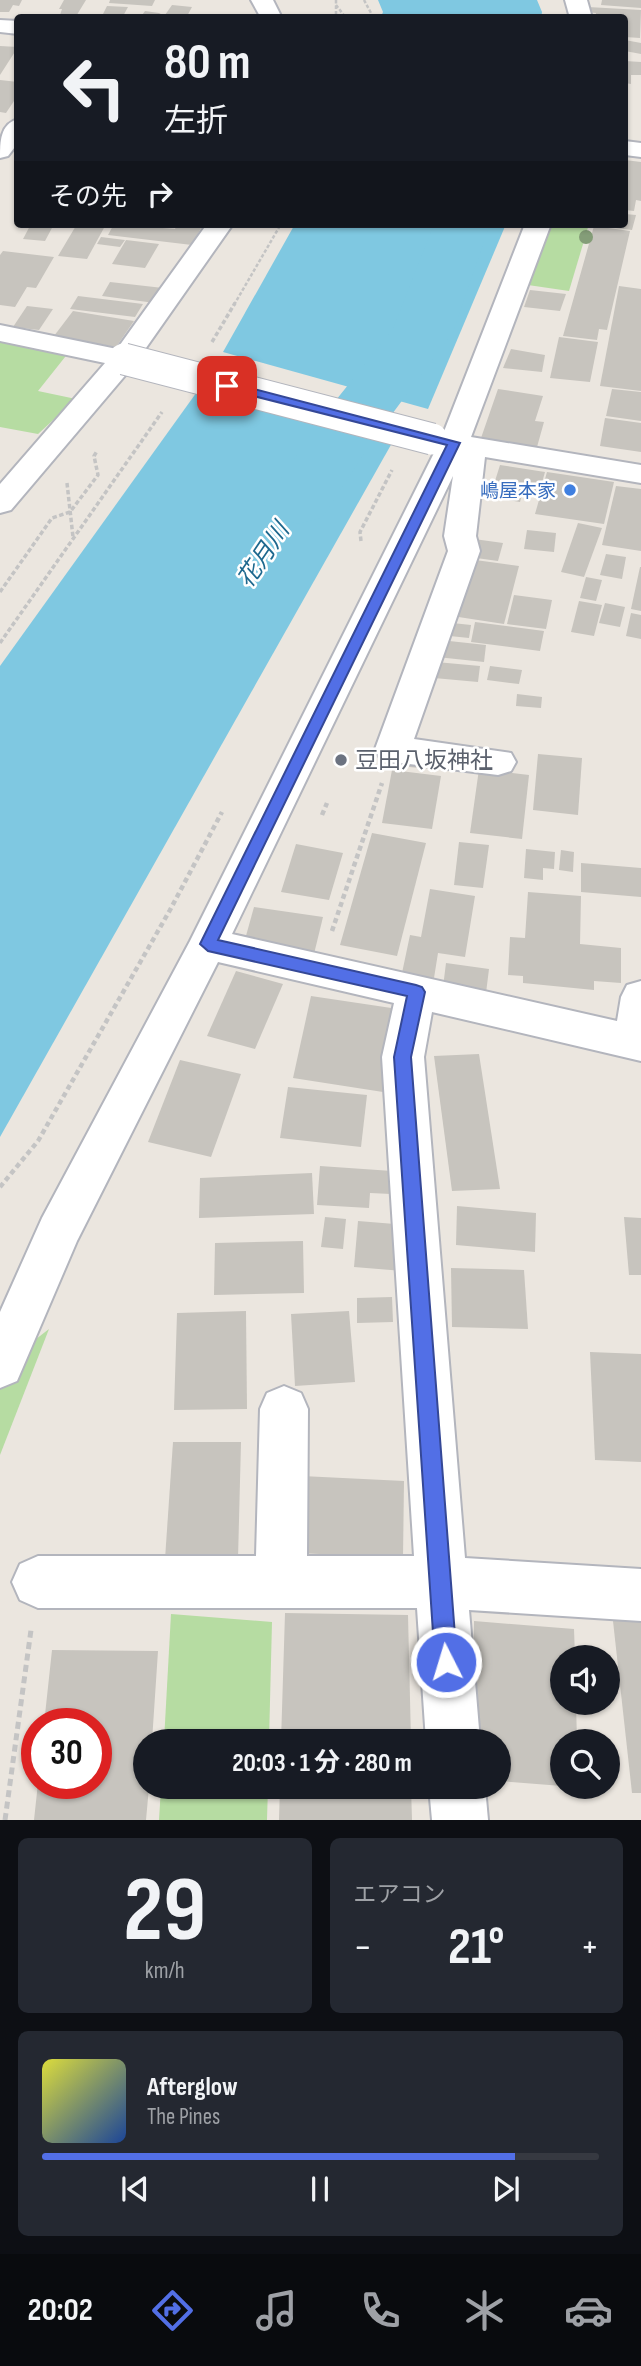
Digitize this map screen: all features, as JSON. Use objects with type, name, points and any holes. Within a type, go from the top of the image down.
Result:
[{"type":"street","points":[[0,151],[14,132]]},
{"type":"street","points":[[0,503],[124,359],[217,228]]},
{"type":"street","points":[[0,1365],[58,1232],[208,944],[453,443],[536,228]]},
{"type":"street","points":[[0,333],[124,359],[453,443],[641,474]]},
{"type":"street","points":[[453,443],[460,536],[464,551],[393,749],[498,762]]},
{"type":"street","points":[[208,944],[637,1043],[641,997]]},
{"type":"street","points":[[416,992],[403,1057],[439,1582],[452,1729]]},
{"type":"street","points":[[281,1582],[284,1409]]},
{"type":"street","points":[[38,1582],[439,1582],[641,1595]]},
{"type":"street","points":[[458,1799],[460,1820]]},
{"type":"path","points":[[0,592],[52,518],[71,513],[98,475],[94,456],[102,445]]},
{"type":"path","points":[[360,543],[360,532],[395,463]]},
{"type":"path","points":[[0,643],[73,538]]},
{"type":"path","points":[[318,969],[393,749]]},
{"type":"path","points":[[0,1187],[38,1141],[223,812]]},
{"type":"path","points":[[5,1820],[38,1582]]},
{"type":"green space","points":[[550,228],[588,228],[569,291],[528,285]]},
{"type":"green space","points":[[0,337],[69,352],[38,391],[76,399],[38,434],[0,427]]},
{"type":"green space","points":[[49,1329],[0,1455],[0,1367]]},
{"type":"green space","points":[[171,1614],[272,1622],[269,1729],[165,1729]]},
{"type":"green space","points":[[160,1799],[268,1799],[267,1820],[159,1820]]},
{"type":"water","points":[[378,0],[537,0],[542,12],[382,14]]},
{"type":"water","points":[[293,228],[504,228],[428,409],[223,352]]},
{"type":"water","points":[[199,389],[392,443],[0,1137],[0,666]]},
{"type":"building","points":[[0,0],[22,0],[19,6],[13,5],[9,12],[0,12]]},
{"type":"building","points":[[64,0],[86,0],[77,14],[60,14],[62,9],[59,9]]},
{"type":"building","points":[[110,0],[155,0],[152,6],[109,3]]},
{"type":"building","points":[[602,0],[641,0],[641,8],[601,5]]},
{"type":"building","points":[[172,5],[192,7],[188,14],[166,14]]},
{"type":"building","points":[[107,6],[128,7],[124,14],[103,14]]},
{"type":"building","points":[[588,7],[641,10],[640,38],[628,37],[628,14],[587,12]]},
{"type":"building","points":[[145,11],[161,14],[143,14]]},
{"type":"building","points":[[628,41],[641,43],[641,54],[628,52]]},
{"type":"building","points":[[0,46],[14,47],[14,53],[0,75]]},
{"type":"building","points":[[628,61],[641,62],[641,75],[631,75],[631,84],[628,84]]},
{"type":"building","points":[[0,80],[14,82],[14,101],[6,113],[0,112]]},
{"type":"building","points":[[628,160],[641,162],[641,201],[636,200],[634,211],[628,210]]},
{"type":"building","points":[[628,214],[636,215],[632,230],[616,228],[628,228]]},
{"type":"building","points":[[29,228],[52,228],[45,241],[23,239]]},
{"type":"building","points":[[75,228],[104,228],[87,259],[58,256]]},
{"type":"building","points":[[112,228],[201,228],[192,245],[108,235]]},
{"type":"building","points":[[593,228],[630,231],[607,330],[599,329],[597,340],[563,336]]},
{"type":"building","points":[[101,237],[125,240],[120,247],[97,244]]},
{"type":"building","points":[[126,240],[159,244],[145,268],[112,264]]},
{"type":"building","points":[[3,251],[54,257],[36,288],[27,287],[15,307],[0,305],[0,255]]},
{"type":"building","points":[[110,282],[163,288],[155,303],[102,296]]},
{"type":"building","points":[[619,286],[641,289],[641,391],[600,386]]},
{"type":"building","points":[[530,290],[566,294],[560,311],[524,307]]},
{"type":"building","points":[[78,296],[143,304],[135,317],[70,309]]},
{"type":"building","points":[[27,306],[53,309],[39,330],[13,327]]},
{"type":"building","points":[[73,311],[134,321],[116,347],[54,336]]},
{"type":"building","points":[[559,337],[598,342],[590,382],[550,378]]},
{"type":"building","points":[[511,349],[545,355],[542,372],[503,368]]},
{"type":"building","points":[[498,389],[543,396],[535,421],[544,422],[537,447],[481,438]]},
{"type":"building","points":[[612,389],[641,392],[641,421],[606,416]]},
{"type":"building","points":[[605,418],[641,423],[641,452],[600,446]]},
{"type":"building","points":[[500,465],[545,472],[538,497],[522,495],[520,502],[490,497]]},
{"type":"building","points":[[547,472],[614,482],[604,524],[535,514]]},
{"type":"building","points":[[616,486],[641,489],[641,551],[602,545]]},
{"type":"building","points":[[578,523],[602,528],[584,577],[561,572]]},
{"type":"building","points":[[527,530],[556,533],[554,552],[524,549]]},
{"type":"building","points":[[474,539],[503,543],[498,561],[469,557]]},
{"type":"building","points":[[606,554],[626,557],[622,579],[600,575]]},
{"type":"building","points":[[468,559],[519,566],[504,624],[452,616]]},
{"type":"building","points":[[641,567],[641,611],[631,609]]},
{"type":"building","points":[[586,577],[602,580],[596,601],[580,598]]},
{"type":"building","points":[[514,595],[552,600],[546,629],[507,624]]},
{"type":"building","points":[[579,601],[602,605],[594,636],[571,632]]},
{"type":"building","points":[[605,603],[625,607],[620,627],[599,623]]},
{"type":"building","points":[[631,613],[641,615],[641,639],[626,636]]},
{"type":"building","points":[[443,622],[471,625],[469,638],[440,635]]},
{"type":"building","points":[[475,622],[544,631],[540,651],[471,642]]},
{"type":"building","points":[[440,640],[486,645],[484,662],[437,657]]},
{"type":"building","points":[[436,662],[480,666],[478,682],[434,678]]},
{"type":"building","points":[[490,666],[522,670],[519,684],[487,680]]},
{"type":"building","points":[[517,694],[542,697],[541,708],[516,706]]},
{"type":"building","points":[[538,754],[582,758],[578,815],[533,810]]},
{"type":"building","points":[[412,756],[452,760],[450,771],[409,767]]},
{"type":"building","points":[[479,769],[529,775],[522,839],[470,833]]},
{"type":"building","points":[[392,770],[441,776],[432,829],[382,823]]},
{"type":"building","points":[[372,833],[426,843],[397,956],[340,945]]},
{"type":"building","points":[[459,842],[489,845],[483,888],[454,885]]},
{"type":"building","points":[[296,844],[343,853],[329,900],[281,892]]},
{"type":"building","points":[[526,849],[555,852],[554,869],[543,868],[543,880],[524,878]]},
{"type":"building","points":[[561,850],[574,852],[573,872],[559,870]]},
{"type":"building","points":[[581,863],[641,868],[641,897],[581,892]]},
{"type":"building","points":[[430,889],[475,896],[465,957],[438,953],[434,978],[402,973],[410,935],[421,937]]},
{"type":"building","points":[[528,892],[581,896],[580,944],[621,948],[621,983],[594,981],[594,990],[523,983],[523,976],[508,975],[510,937],[525,938]]},
{"type":"building","points":[[254,907],[323,917],[314,954],[244,943]]},
{"type":"building","points":[[446,963],[489,969],[486,993],[443,987]]},
{"type":"building","points":[[236,971],[283,984],[255,1049],[207,1036]]},
{"type":"building","points":[[311,996],[398,1009],[383,1092],[293,1078]]},
{"type":"building","points":[[479,1054],[500,1189],[452,1191],[434,1056]]},
{"type":"building","points":[[180,1060],[241,1074],[211,1157],[148,1142]]},
{"type":"building","points":[[288,1087],[367,1095],[361,1147],[280,1138]]},
{"type":"building","points":[[320,1166],[392,1171],[391,1194],[370,1193],[369,1208],[317,1205]]},
{"type":"building","points":[[312,1173],[314,1214],[199,1218],[200,1178]]},
{"type":"building","points":[[457,1206],[536,1213],[535,1252],[456,1245]]},
{"type":"building","points":[[325,1217],[346,1219],[343,1249],[321,1247]]},
{"type":"building","points":[[624,1217],[641,1218],[641,1275],[629,1275]]},
{"type":"building","points":[[358,1221],[407,1225],[403,1271],[354,1267]]},
{"type":"building","points":[[303,1241],[304,1293],[214,1295],[215,1243]]},
{"type":"building","points":[[451,1268],[524,1270],[528,1329],[452,1327]]},
{"type":"building","points":[[392,1297],[393,1322],[357,1323],[357,1298]]},
{"type":"building","points":[[246,1311],[247,1409],[174,1410],[177,1313]]},
{"type":"building","points":[[349,1311],[355,1382],[295,1386],[291,1314]]},
{"type":"building","points":[[590,1352],[641,1354],[641,1462],[595,1460]]},
{"type":"building","points":[[173,1442],[241,1442],[238,1559],[165,1559]]},
{"type":"building","points":[[302,1476],[404,1481],[403,1558],[298,1553]]},
{"type":"building","points":[[641,1611],[641,1793],[632,1793],[620,1684],[620,1645],[616,1645],[612,1612]]},
{"type":"building","points":[[285,1613],[408,1615],[411,1729],[281,1729]]},
{"type":"building","points":[[474,1621],[574,1629],[575,1645],[550,1645],[550,1715],[576,1715],[577,1729],[550,1729],[550,1785],[511,1782],[511,1729],[472,1729]]},
{"type":"building","points":[[52,1650],[158,1651],[153,1729],[133,1729],[133,1799],[148,1799],[146,1820],[34,1820],[36,1799],[112,1799],[112,1708],[46,1708]]},
{"type":"building","points":[[280,1799],[411,1799],[412,1820],[279,1820]]},
{"type":"waterway","name":"花月川","points":[[298,503],[347,429],[422,332],[461,228]]},
{"type":"place","name":"嶋屋本家","points":[[570,490]]},
{"type":"place","name":"豆田八坂神社","points":[[341,760]]},
{"type":"route","points":[[227,386],[454,443],[208,944],[416,992],[403,1057],[446,1662]]}]
